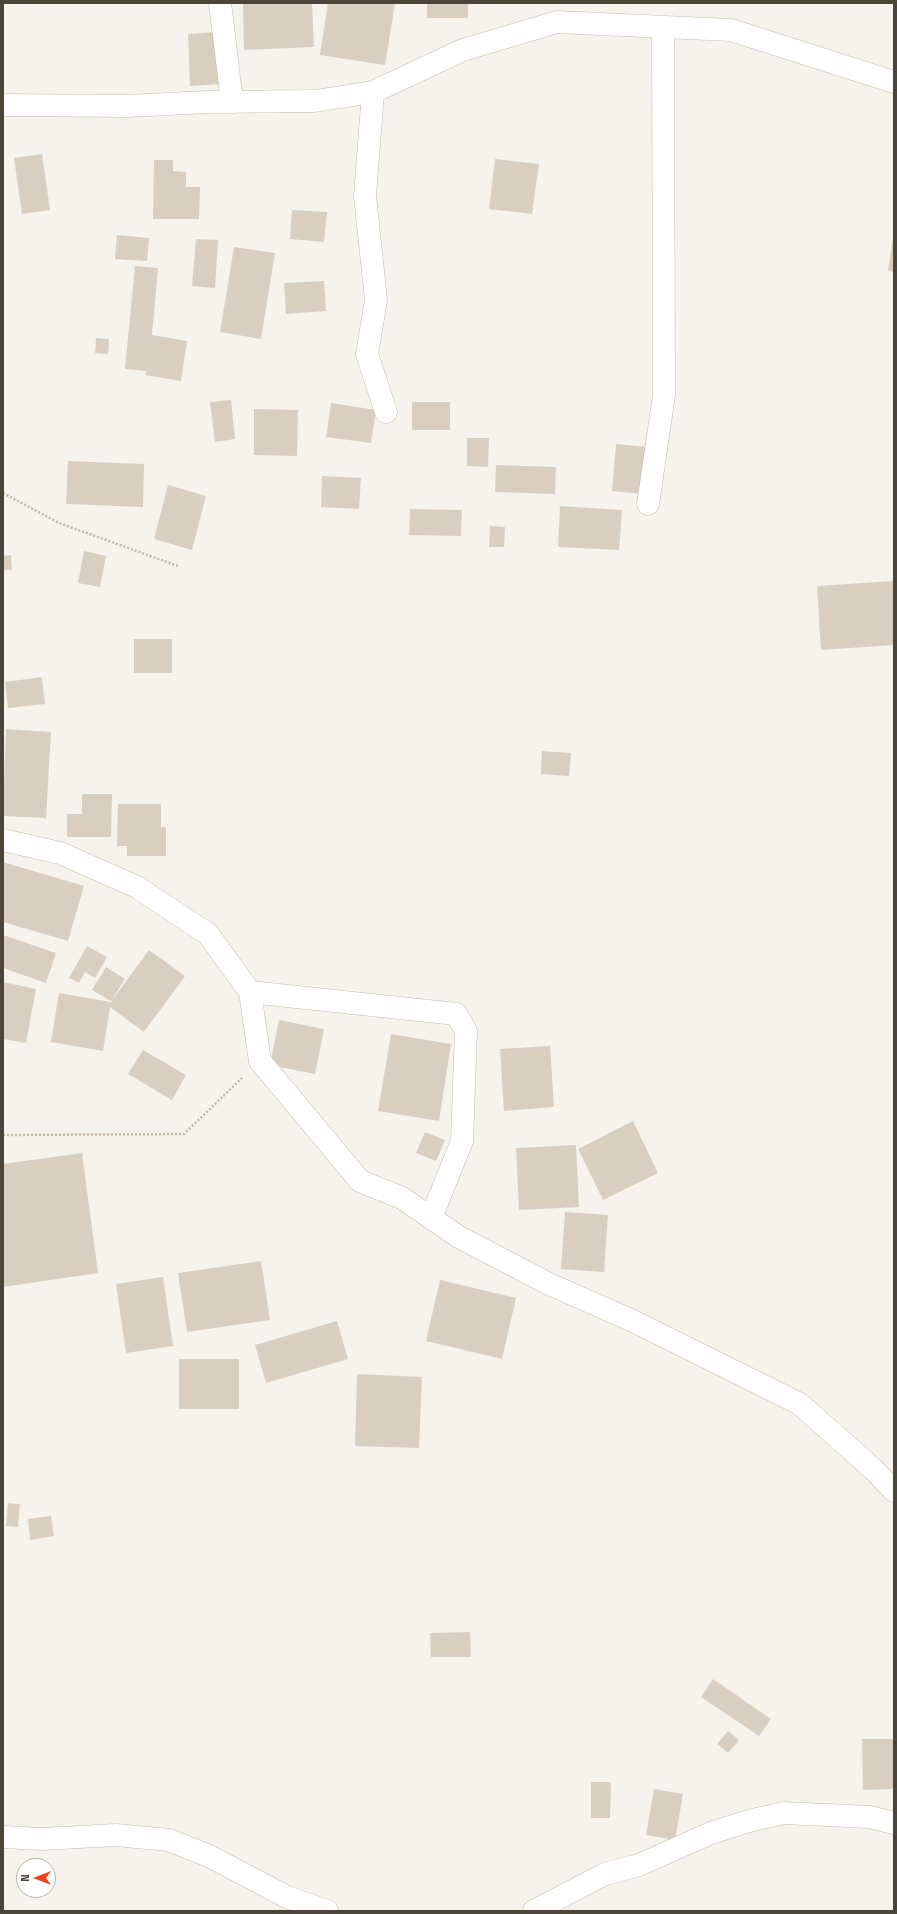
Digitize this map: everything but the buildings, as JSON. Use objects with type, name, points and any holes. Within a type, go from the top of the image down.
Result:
[{"type":"street","points":[[220,3],[232,102]]},
{"type":"street","points":[[3,105],[127,106],[232,102],[315,101],[372,92],[463,50],[557,22],[731,30],[892,75]]},
{"type":"street","points":[[648,504],[664,395],[663,27]]},
{"type":"street","points":[[372,92],[365,196],[376,300],[367,354],[386,412]]},
{"type":"street","points":[[3,840],[60,853],[137,887],[208,934],[250,992],[260,1061],[360,1181],[402,1198],[459,1236],[549,1284],[633,1321],[800,1404],[873,1469],[894,1491]]},
{"type":"street","points":[[250,992],[456,1014],[466,1031],[462,1141],[431,1218]]},
{"type":"street","points":[[534,1911],[605,1874],[639,1865],[711,1834],[752,1820],[784,1813],[870,1817],[894,1823]]},
{"type":"street","points":[[3,1837],[42,1839],[116,1835],[169,1840],[209,1856],[287,1897],[326,1911]]},
{"type":"path","points":[[3,493],[59,523],[178,566]]},
{"type":"path","points":[[3,1135],[184,1134],[260,1061]]}]
